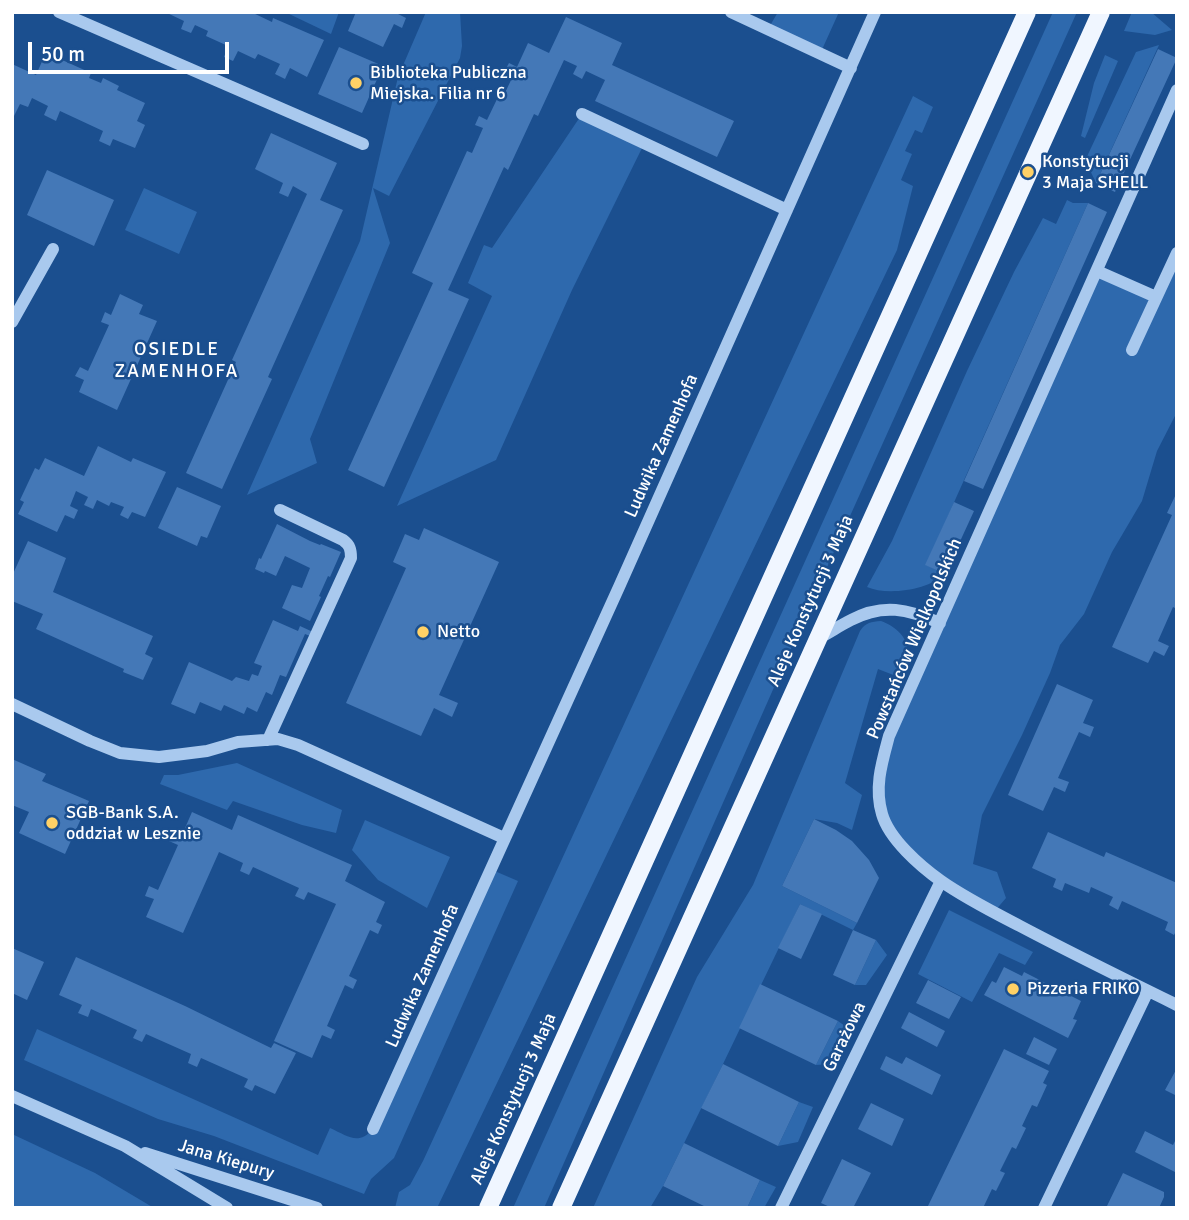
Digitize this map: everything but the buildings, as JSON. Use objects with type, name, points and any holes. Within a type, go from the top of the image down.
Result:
[{"type":"main road","name":"Aleje Konstytucji 3 Maja","points":[[485,1205],[1027,12]]},
{"type":"main road","name":"Aleje Konstytucji 3 Maja","points":[[561,1208],[1101,12]]},
{"type":"street","points":[[59,12],[362,144]]},
{"type":"street","points":[[731,12],[851,68]]},
{"type":"street","name":"Ludwika Zamenhofa","points":[[373,1129],[619,587],[875,12]]},
{"type":"street","name":"Powstańców Wielkopolskich","points":[[1177,90],[889,736],[880,767],[877,793],[882,816],[896,840],[941,881],[1046,940],[1177,1005]]},
{"type":"street","points":[[582,114],[787,210]]},
{"type":"street","points":[[12,322],[53,249]]},
{"type":"street","points":[[1132,350],[1177,253]]},
{"type":"street","points":[[1097,271],[1157,297]]},
{"type":"street","points":[[268,740],[351,558],[348,543],[280,510]]},
{"type":"street","points":[[817,639],[857,617],[883,609],[913,612],[940,623]]},
{"type":"street","points":[[12,704],[90,741],[120,752],[159,757],[207,751],[238,742],[278,739],[504,838]]},
{"type":"street","name":"Garażowa","points":[[781,1208],[941,881]]},
{"type":"street","points":[[1045,1207],[1148,991]]},
{"type":"street","name":"Jana Kiepury","points":[[12,1096],[125,1146],[317,1208]]},
{"type":"street","name":"Jana Kiepury","points":[[125,1146],[227,1208]]},
{"type":"shaded area","points":[[285,12],[339,12],[331,34]]},
{"type":"shaded area","points":[[426,12],[460,12],[460,58],[389,196],[373,188],[390,243],[310,439],[317,463],[247,495],[360,241],[398,77]]},
{"type":"shaded area","points":[[778,12],[839,12],[820,54],[768,29]]},
{"type":"shaded area","points":[[1053,12],[1077,12],[832,556],[544,1208],[513,1208]]},
{"type":"shaded area","points":[[1132,12],[1151,12],[1172,30],[1155,35],[1124,31]]},
{"type":"shaded area","points":[[1159,45],[1096,183],[1089,168],[1083,165],[1136,52]]},
{"type":"shaded area","points":[[1105,55],[1118,61],[1085,138],[1081,136],[1094,83]]},
{"type":"shaded area","points":[[913,96],[933,107],[922,133],[915,130],[905,151],[912,154],[901,180],[913,186],[897,250],[437,1208],[395,1208],[399,1192],[410,1185],[423,1161]]},
{"type":"shaded area","points":[[582,114],[644,144],[572,290],[496,460],[397,506],[492,296],[468,283],[484,245],[492,248]]},
{"type":"shaded area","points":[[144,188],[197,212],[179,254],[125,230]]},
{"type":"shaded area","points":[[1067,200],[1073,203],[1088,203],[926,565],[945,574],[929,584],[908,590],[885,591],[867,587],[892,541],[1014,272],[1043,218],[1056,224]]},
{"type":"shaded area","points":[[1177,253],[1177,412],[1157,451],[1142,501],[1112,552],[1084,614],[1060,645],[1022,735],[982,815],[973,864],[997,872],[1006,898],[994,912],[941,881],[882,816],[880,767],[1097,271],[1156,297]]},
{"type":"shaded area","points":[[881,621],[904,638],[907,655],[896,676],[878,669],[845,783],[862,795],[852,830],[837,823],[814,819],[782,886],[857,923],[853,930],[800,904],[650,1208],[593,1208],[697,977],[753,885],[860,631],[869,623]]},
{"type":"shaded area","points":[[237,763],[342,810],[336,833],[302,825],[233,801],[227,810],[160,784],[164,775],[178,775]]},
{"type":"shaded area","points":[[365,820],[450,857],[427,908],[378,880],[352,850]]},
{"type":"shaded area","points":[[490,869],[518,881],[394,1158],[371,1179],[364,1194],[214,1136],[158,1119],[24,1060],[37,1029],[318,1155],[330,1128],[353,1138],[362,1137],[373,1129]]},
{"type":"shaded area","points":[[949,910],[1033,952],[1025,965],[999,953],[972,1002],[918,974]]},
{"type":"shaded area","points":[[876,940],[887,955],[866,985],[855,985]]},
{"type":"shaded area","points":[[838,1021],[845,1026],[850,1037],[830,1064],[816,1065]]},
{"type":"shaded area","points":[[799,1102],[813,1107],[798,1142],[778,1146]]},
{"type":"shaded area","points":[[12,1134],[95,1173],[154,1208],[12,1208]]},
{"type":"shaded area","points":[[760,1180],[776,1187],[764,1208],[747,1208]]},
{"type":"place","name":"Biblioteka Publiczna Miejska. Filia nr 6","points":[[356,83]]},
{"type":"place","name":"Konstytucji 3 Maja SHELL","points":[[1028,172]]},
{"type":"place","name":"Netto","points":[[423,632]]},
{"type":"place","name":"SGB-Bank S.A. oddział w Lesznie","points":[[52,823]]},
{"type":"place","name":"Pizzeria FRIKO","points":[[1013,989]]},
{"type":"district","name":"OSIEDLE ZAMENHOFA","points":[[177,361]]}]
